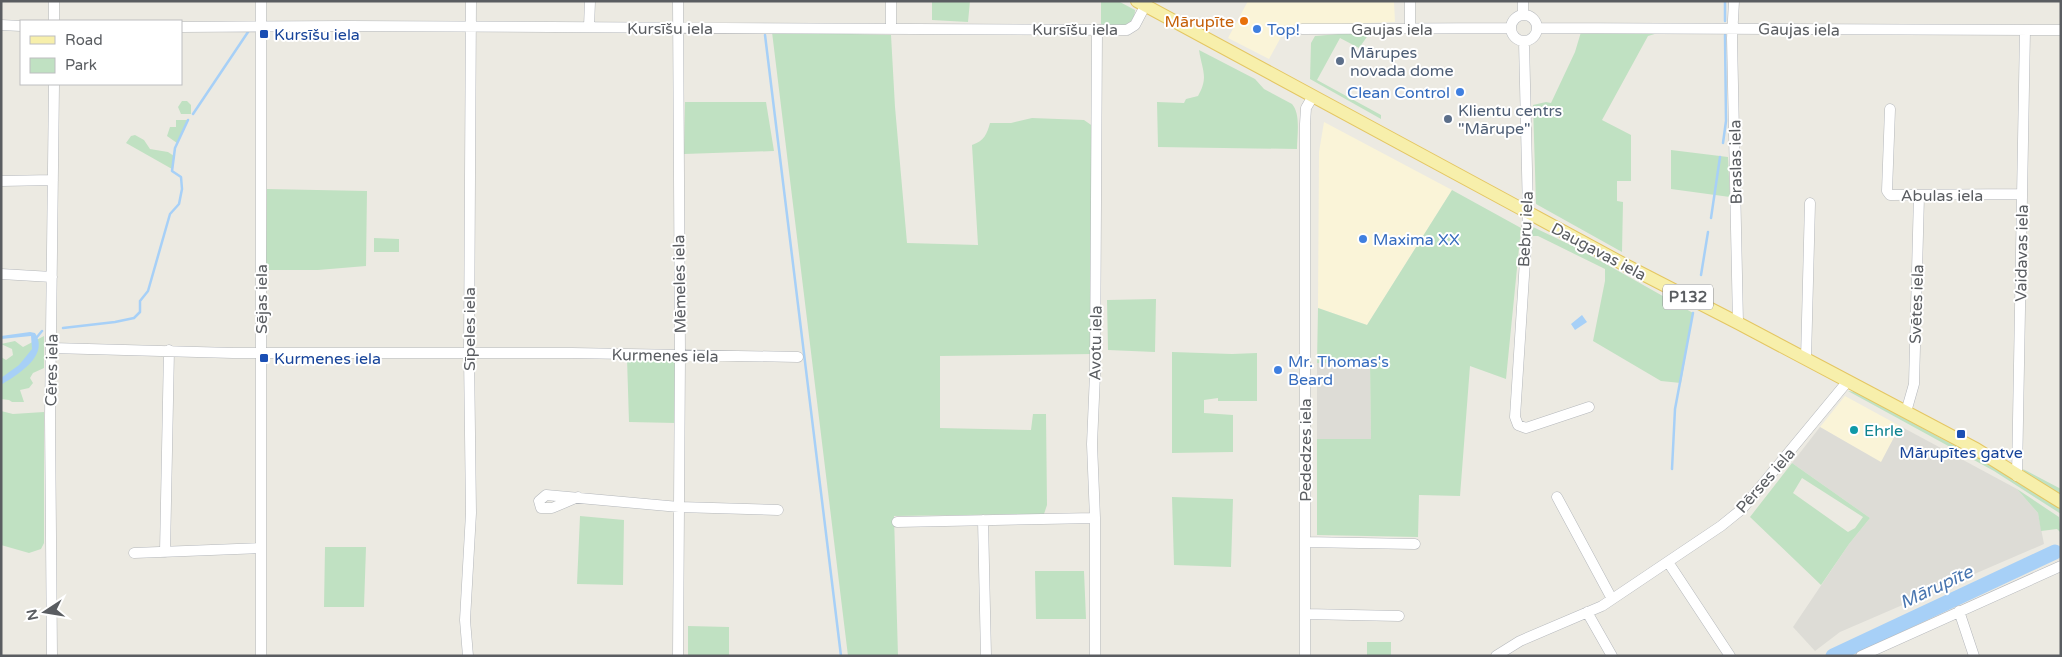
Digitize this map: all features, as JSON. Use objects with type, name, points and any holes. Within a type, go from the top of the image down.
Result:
[{"type":"main road","name":"Daugavas iela","points":[[1141,4],[1627,266],[1906,412],[1976,450],[2061,502]]},
{"type":"street","points":[[54,1],[54,20]]},
{"type":"street","name":"Sējas iela","points":[[260,656],[261,1]]},
{"type":"street","name":"Sīpeles iela","points":[[468,656],[465,620],[471,513],[469,354],[471,1]]},
{"type":"street","points":[[589,27],[590,1]]},
{"type":"street","name":"Mēmeles iela","points":[[678,1],[680,355],[678,656]]},
{"type":"street","points":[[891,1],[891,29]]},
{"type":"street","points":[[1410,1],[1410,30]]},
{"type":"street","points":[[1523,1],[1523,15]]},
{"type":"street","name":"Braslas iela","points":[[1734,1],[1738,323]]},
{"type":"street","name":"Kursīšu iela","points":[[182,27],[1098,30],[1132,28],[1141,4]]},
{"type":"street","points":[[1523,15],[1533,18],[1537,28],[1533,38],[1524,41],[1515,37],[1511,28],[1514,19],[1523,15]]},
{"type":"street","points":[[1,26],[20,26]]},
{"type":"street","name":"Gaujas iela","points":[[1302,29],[1398,28],[1410,30],[1511,28]]},
{"type":"street","name":"Gaujas iela","points":[[1537,28],[2061,30]]},
{"type":"street","name":"Avotu iela","points":[[1095,656],[1095,518],[1092,444],[1095,355],[1098,30]]},
{"type":"street","name":"Vaidavas iela","points":[[2018,476],[2025,30]]},
{"type":"street","name":"Bebru iela","points":[[1524,41],[1528,212],[1514,417],[1518,425],[1526,428],[1589,408]]},
{"type":"street","name":"Cēres iela","points":[[52,656],[50,418],[54,85]]},
{"type":"street","name":"Pededzes iela","points":[[1305,656],[1305,124],[1306,108],[1314,96]]},
{"type":"street","name":"Abulas iela","points":[[1890,109],[1887,191],[1890,195],[2022,194]]},
{"type":"street","points":[[1,181],[53,180]]},
{"type":"street","name":"Svētes iela","points":[[1906,412],[1914,384],[1919,196]]},
{"type":"street","points":[[1806,359],[1810,203]]},
{"type":"street","points":[[1,274],[52,277]]},
{"type":"street","name":"Kurmenes iela","points":[[52,348],[261,353],[572,353],[798,357]]},
{"type":"street","points":[[165,552],[169,350]]},
{"type":"street","name":"Pērses iela","points":[[1496,656],[1520,641],[1612,599],[1721,526],[1742,509],[1847,382]]},
{"type":"street","points":[[578,497],[679,507],[778,510]]},
{"type":"street","points":[[1557,497],[1612,599]]},
{"type":"street","points":[[897,522],[1095,518]]},
{"type":"street","points":[[983,520],[986,656]]},
{"type":"street","points":[[1305,542],[1414,544]]},
{"type":"street","points":[[134,553],[260,548]]},
{"type":"street","points":[[1668,562],[1730,656]]},
{"type":"street","points":[[1861,656],[2061,566]]},
{"type":"street","points":[[1960,611],[1974,656]]},
{"type":"street","points":[[1587,612],[1612,656]]},
{"type":"street","points":[[1305,614],[1399,616]]},
{"type":"shaded area","points":[[1248,1],[1394,1],[1395,22],[1287,26],[1269,59],[1228,38]]},
{"type":"shaded area","points":[[1324,122],[1452,190],[1367,325],[1318,308],[1319,152]]},
{"type":"shaded area","points":[[1317,363],[1370,363],[1371,439],[1317,439]]},
{"type":"shaded area","points":[[1845,396],[1900,426],[1881,463],[1820,427]]},
{"type":"shaded area","points":[[1900,426],[2017,489],[2038,513],[2044,544],[1840,632],[1815,651],[1793,627],[1849,544],[1870,518],[1792,463],[1820,427],[1881,462]]},
{"type":"green space","points":[[932,1],[970,1],[968,22],[932,20]]},
{"type":"green space","points":[[1101,1],[1118,1],[1135,10],[1132,20],[1123,26],[1117,27],[1101,24]]},
{"type":"green space","points":[[772,32],[891,35],[895,107],[907,243],[978,245],[972,145],[984,137],[990,123],[1011,123],[1032,118],[1084,120],[1094,127],[1093,354],[940,356],[940,428],[1031,430],[1033,414],[1046,414],[1047,505],[1044,514],[894,516],[898,656],[848,656]]},
{"type":"green space","points":[[1581,32],[1658,33],[1648,36],[1602,120],[1631,135],[1631,181],[1617,181],[1617,201],[1623,202],[1622,252],[1536,204],[1533,105],[1546,102],[1551,103],[1575,52]]},
{"type":"green space","points":[[1369,34],[1359,48],[1340,38],[1317,80],[1381,115],[1381,119],[1310,79],[1311,43],[1315,36]]},
{"type":"green space","points":[[1199,50],[1255,79],[1264,89],[1292,104],[1298,119],[1297,149],[1158,147],[1157,102],[1184,103],[1186,99],[1198,96],[1204,78]]},
{"type":"green space","points":[[182,101],[187,101],[191,105],[191,114],[181,114],[178,107]]},
{"type":"green space","points":[[685,102],[766,102],[774,151],[684,154]]},
{"type":"green space","points":[[176,120],[188,120],[177,143],[167,136],[170,127],[176,127]]},
{"type":"green space","points":[[135,135],[144,140],[150,149],[168,152],[174,156],[172,169],[126,143],[131,136]]},
{"type":"green space","points":[[1671,150],[1728,157],[1730,197],[1671,189]]},
{"type":"green space","points":[[267,189],[367,191],[366,266],[318,270],[266,270]]},
{"type":"green space","points":[[1452,190],[1521,228],[1506,379],[1470,366],[1460,496],[1419,495],[1418,537],[1317,535],[1317,439],[1371,439],[1370,363],[1317,363],[1318,308],[1367,325]]},
{"type":"green space","points":[[1533,227],[1581,250],[1693,313],[1681,383],[1661,381],[1593,341],[1605,281],[1605,269],[1538,236],[1533,236],[1530,239],[1530,229]]},
{"type":"green space","points":[[374,238],[399,239],[399,252],[374,252]]},
{"type":"green space","points":[[1156,299],[1155,352],[1108,350],[1107,300]]},
{"type":"green space","points":[[44,336],[44,368],[33,373],[30,378],[33,383],[29,388],[20,390],[24,402],[12,402],[1,399],[1,357],[6,360],[13,355],[12,349],[1,344],[15,341],[23,347]]},
{"type":"green space","points":[[1172,352],[1257,353],[1257,401],[1218,401],[1218,398],[1204,400],[1204,413],[1233,415],[1233,452],[1172,453]]},
{"type":"green space","points":[[627,358],[670,359],[676,363],[676,423],[629,422]]},
{"type":"green space","points":[[1848,391],[1856,392],[2016,479],[2061,510],[2061,514],[1994,471]]},
{"type":"green space","points":[[1,411],[13,414],[44,412],[44,543],[41,549],[29,553],[1,545]]},
{"type":"green space","points":[[1792,463],[1870,518],[1849,544],[1821,585],[1750,517]],"holes":[[[1802,478],[1863,517],[1855,528],[1848,532],[1793,493]]]},
{"type":"green space","points":[[2023,469],[2061,489],[2061,495],[2026,474]]},
{"type":"green space","points":[[2017,489],[2059,517],[2061,533],[2057,529],[2041,531],[2038,513]]},
{"type":"green space","points":[[1172,497],[1233,499],[1231,567],[1174,565]]},
{"type":"green space","points":[[580,516],[624,520],[623,585],[577,584]]},
{"type":"green space","points":[[325,547],[366,547],[364,607],[324,607]]},
{"type":"green space","points":[[1035,571],[1084,571],[1086,619],[1036,619]]},
{"type":"green space","points":[[688,626],[729,627],[729,656],[688,656]]},
{"type":"green space","points":[[1367,642],[1391,642],[1391,656],[1367,656]]},
{"type":"water","points":[[1582,315],[1587,322],[1575,330],[1571,324]]},
{"type":"water","points":[[35,333],[39,341],[35,357],[23,370],[1,385],[1,378],[19,365],[32,349],[31,336],[1,339],[1,336]]},
{"type":"waterway","points":[[1725,1],[1725,21]]},
{"type":"waterway","points":[[193,114],[248,32]]},
{"type":"waterway","points":[[765,35],[841,656]]},
{"type":"waterway","points":[[1723,143],[1726,121],[1725,35]]},
{"type":"waterway","points":[[63,328],[115,322],[134,318],[140,312],[140,301],[148,291],[170,214],[179,204],[182,189],[181,177],[172,171],[175,148],[188,120]]},
{"type":"waterway","points":[[1711,218],[1720,157]]},
{"type":"waterway","points":[[1701,275],[1708,232]]},
{"type":"waterway","points":[[1672,469],[1675,409],[1693,313]]},
{"type":"waterway","points":[[37,337],[42,331]]},
{"type":"waterway","name":"Mārupīte","points":[[1833,656],[2055,552]]},
{"type":"place","name":"Mārupīte","points":[[1244,21]]},
{"type":"place","name":"Top!","points":[[1257,29]]},
{"type":"place","name":"Kursīšu iela","points":[[264,34]]},
{"type":"place","name":"Mārupes novada dome","points":[[1340,61]]},
{"type":"place","name":"Clean Control","points":[[1460,92]]},
{"type":"place","name":"Klientu centrs \"Mārupe\"","points":[[1448,119]]},
{"type":"place","name":"Maxima XX","points":[[1363,239]]},
{"type":"place","name":"Kurmenes iela","points":[[264,358]]},
{"type":"place","name":"Mr. Thomas's Beard","points":[[1278,370]]},
{"type":"place","name":"Ehrle","points":[[1854,430]]},
{"type":"place","name":"Mārupītes gatve","points":[[1961,434]]}]
